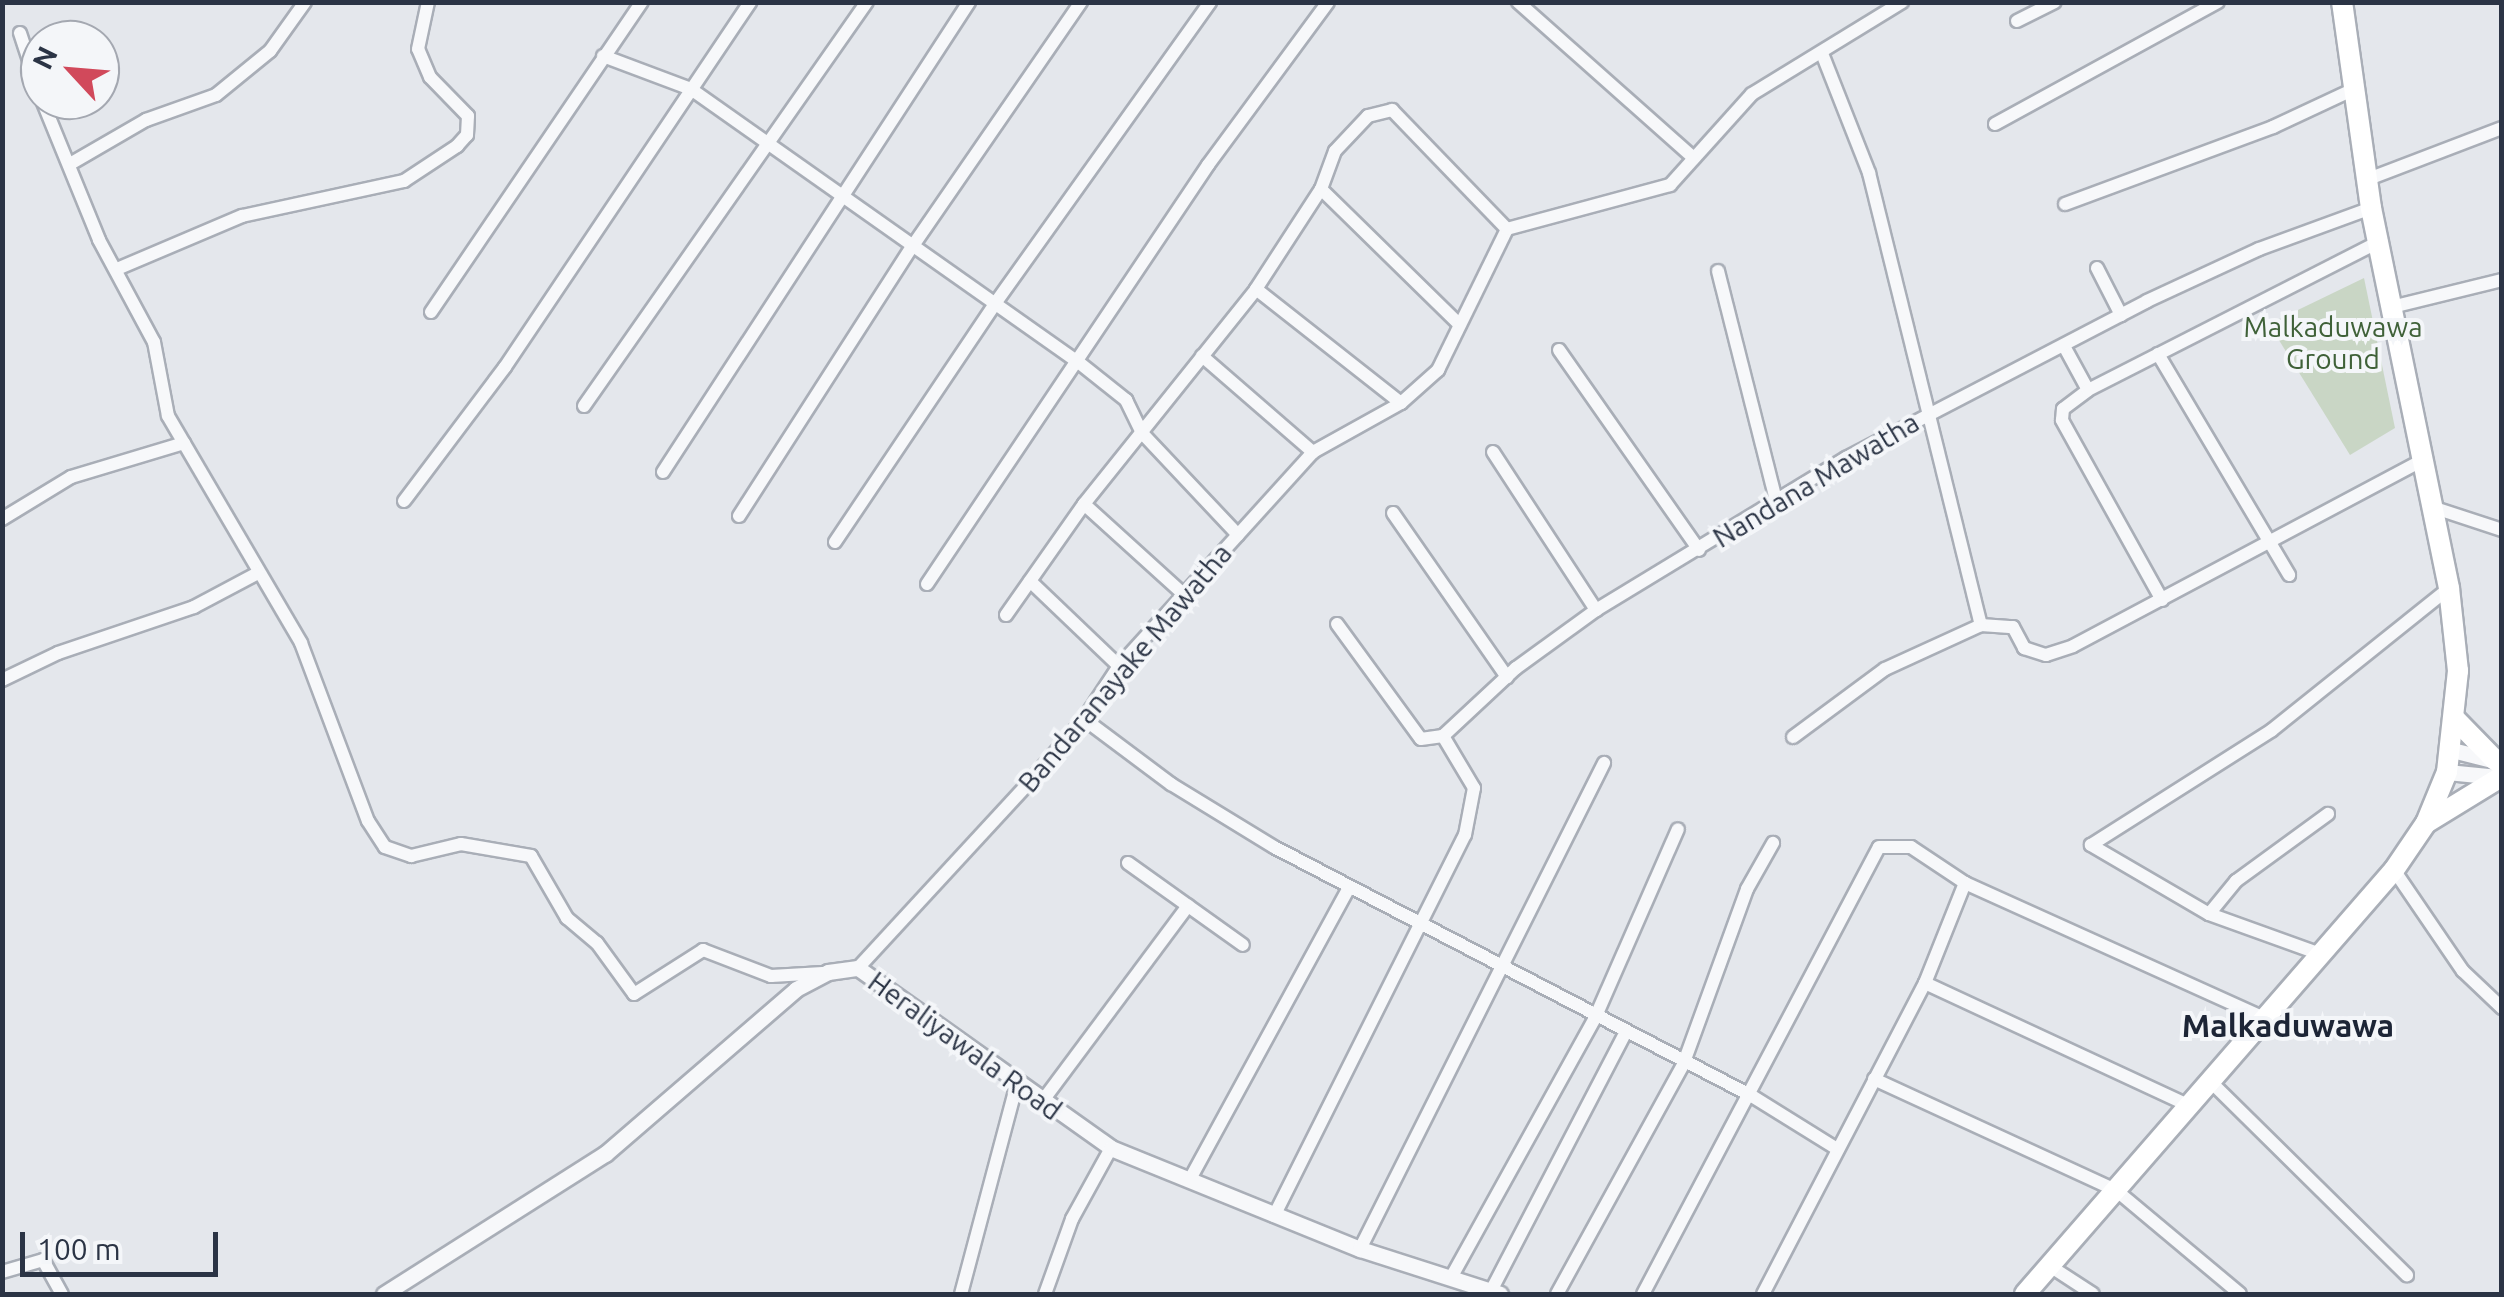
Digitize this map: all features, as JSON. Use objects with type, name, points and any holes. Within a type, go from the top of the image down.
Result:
[{"type":"main road","points":[[2025,1294],[2270,1020],[2394,870],[2426,823],[2452,750],[2456,720],[2449,588],[2372,208],[2371,178],[2342,2]]},
{"type":"main road","points":[[2426,823],[2500,769],[2456,720]]},
{"type":"street","points":[[70,164],[146,120],[216,95],[270,51],[305,2]]},
{"type":"street","points":[[118,270],[242,216],[404,182],[457,146],[470,124],[468,116],[430,77],[418,49],[428,2]]},
{"type":"street","points":[[432,312],[642,2]]},
{"type":"street","points":[[404,501],[505,367],[750,2]]},
{"type":"street","points":[[584,406],[770,146],[867,2]]},
{"type":"street","points":[[663,472],[839,195],[969,2]]},
{"type":"street","points":[[738,516],[912,247],[1081,2]]},
{"type":"street","points":[[835,542],[994,305],[1210,2]]},
{"type":"street","points":[[928,584],[1208,165],[1328,2]]},
{"type":"street","points":[[1518,2],[1694,158]]},
{"type":"street","points":[[1006,615],[1084,504],[1256,289],[1321,189],[1334,152],[1356,126],[1392,110],[1507,228],[1670,184],[1752,94],[1823,56],[1902,2]]},
{"type":"street","points":[[2017,21],[2056,2]]},
{"type":"street","points":[[1995,124],[2218,2]]},
{"type":"street","points":[[603,56],[691,89],[1077,361],[1126,400],[1142,433],[1238,535]]},
{"type":"street","points":[[1823,56],[1869,173],[1924,415],[1980,625]]},
{"type":"street","points":[[2065,204],[2273,127],[2354,89]]},
{"type":"street","points":[[51,120],[154,342],[168,416],[301,643],[368,821],[385,847],[411,856],[461,844],[530,856],[567,918],[597,943],[634,994],[703,950],[770,976],[828,972]]},
{"type":"street","points":[[2371,178],[2502,128]]},
{"type":"street","points":[[1321,189],[1459,324]]},
{"type":"street","name":"Nandana Mawatha","points":[[1442,736],[1507,677],[1596,610],[1924,415],[2259,249],[2372,208]]},
{"type":"street","name":"Bandaranayake Mawatha","points":[[858,968],[1084,719],[1119,666],[1312,452],[1401,403],[1438,370],[1507,228]]},
{"type":"street","points":[[2162,600],[2062,420],[2062,409],[2088,390],[2381,241]]},
{"type":"street","points":[[2097,268],[2121,315]]},
{"type":"street","points":[[1718,271],[1776,502]]},
{"type":"street","points":[[2392,307],[2502,280]]},
{"type":"street","points":[[1256,289],[1401,403]]},
{"type":"street","points":[[2064,346],[2088,390]]},
{"type":"street","points":[[1559,350],[1699,550]]},
{"type":"street","points":[[2158,354],[2267,544],[2289,575]]},
{"type":"street","points":[[1202,356],[1312,452]]},
{"type":"street","points":[[2,519],[72,477],[184,443]]},
{"type":"street","points":[[1493,452],[1596,610]]},
{"type":"street","points":[[1793,738],[1885,669],[1980,625],[2014,627],[2024,648],[2046,655],[2162,600],[2424,460]]},
{"type":"street","points":[[1084,504],[1182,594]]},
{"type":"street","points":[[2435,508],[2502,530]]},
{"type":"street","points":[[1393,513],[1507,677]]},
{"type":"street","points":[[2,680],[58,652],[194,608],[258,573]]},
{"type":"street","points":[[1030,581],[1119,666]]},
{"type":"street","points":[[2325,956],[2210,914],[2091,845],[2272,730],[2449,588]]},
{"type":"street","points":[[1274,1216],[1422,926],[1464,835],[1474,788],[1442,736],[1420,739],[1337,624]]},
{"type":"street","points":[[1084,719],[1171,784],[1349,886],[1683,1065],[1752,1096],[1837,1149]]},
{"type":"street","points":[[2452,750],[2500,769]]},
{"type":"street","points":[[1360,1249],[1505,970],[1604,763]]},
{"type":"street","points":[[2446,772],[2500,769]]},
{"type":"street","points":[[2210,914],[2236,881],[2328,814]]},
{"type":"street","points":[[1452,1276],[1595,1018],[1678,830]]},
{"type":"street","points":[[1556,1294],[1683,1065],[1747,890],[1773,843]]},
{"type":"street","points":[[1642,1294],[1752,1096],[1879,847],[1911,848],[1965,883],[2270,1020]]},
{"type":"street","points":[[1128,863],[1243,945]]},
{"type":"street","points":[[2394,870],[2463,971],[2502,1008]]},
{"type":"street","points":[[1764,1294],[1925,983],[1965,883]]},
{"type":"street","points":[[1189,1181],[1349,886]]},
{"type":"street","points":[[1041,1103],[1188,906]]},
{"type":"street","name":"Heraliyawala Road","points":[[384,1294],[554,1192],[605,1154],[770,1006],[828,972],[858,968],[887,982],[1041,1103],[1112,1148],[1360,1249],[1495,1293]]},
{"type":"street","points":[[1925,983],[2190,1106]]},
{"type":"street","points":[[1495,1293],[1625,1034]]},
{"type":"street","points":[[1874,1079],[2117,1191],[2240,1294]]},
{"type":"street","points":[[2212,1082],[2407,1276]]},
{"type":"street","points":[[960,1294],[1017,1084]]},
{"type":"street","points":[[1045,1294],[1072,1218],[1112,1148]]},
{"type":"street","points":[[2,1272],[43,1260],[62,1294]]},
{"type":"street","points":[[2050,1266],[2094,1294]]},
{"type":"green space","name":"Malkaduwawa Ground","points":[[2364,278],[2395,428],[2350,455],[2269,324]]},
{"type":"district","name":"Malkaduwawa","points":[[2288,1025]]}]
